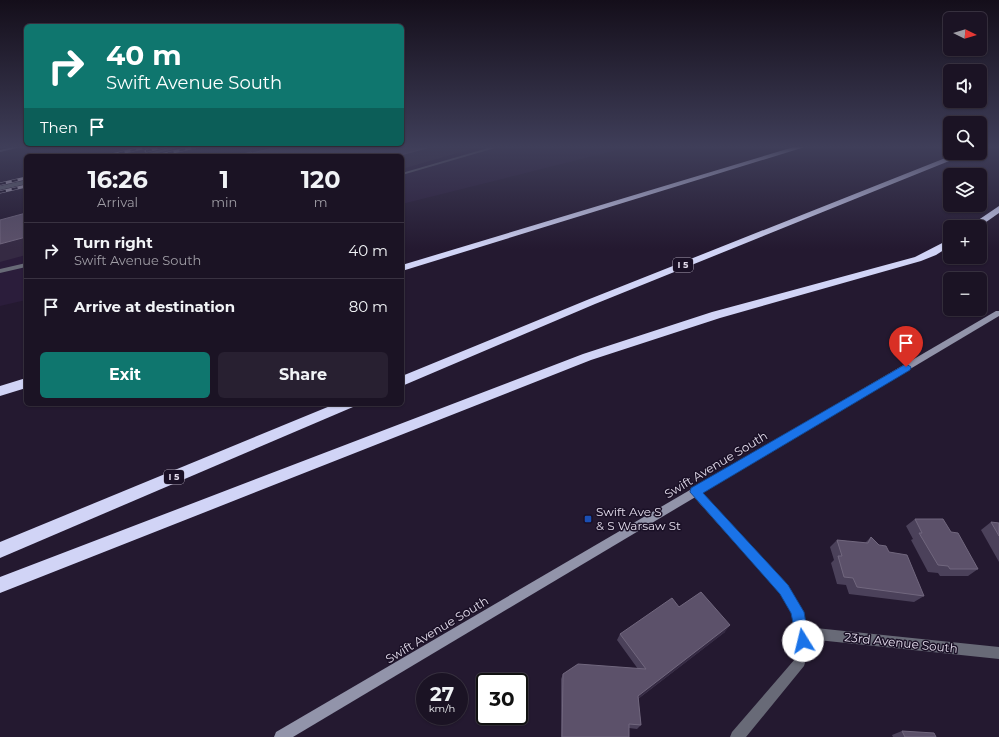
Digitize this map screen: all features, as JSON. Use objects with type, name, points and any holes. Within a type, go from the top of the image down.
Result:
[{"type":"highway","points":[[404,267],[691,180]]},
{"type":"highway","name":"I 5","points":[[404,380],[591,302],[896,180]]},
{"type":"highway","points":[[983,220],[999,209]]},
{"type":"highway","points":[[0,585],[587,357],[716,315],[912,261],[933,253],[943,247]]},
{"type":"highway","points":[[0,391],[24,384]]},
{"type":"highway","name":"I 5","points":[[0,550],[343,406]]},
{"type":"street","points":[[0,188],[24,182]]},
{"type":"street","points":[[0,271],[24,265]]},
{"type":"street","name":"Swift Avenue South","points":[[281,737],[999,313]]},
{"type":"street","points":[[695,492],[784,589],[797,612],[802,632],[803,650],[800,662],[738,737]]},
{"type":"street","name":"23rd Avenue South","points":[[802,632],[999,653]]},
{"type":"shaded area","points":[[404,180],[496,180],[404,203]]},
{"type":"shaded area","points":[[24,227],[24,300],[0,306],[0,233]]},
{"type":"building","points":[[24,214],[24,238],[0,244],[0,220]]},
{"type":"building","points":[[915,519],[943,519],[951,532],[958,533],[978,569],[950,569],[948,566],[938,565],[919,533],[922,533]]},
{"type":"building","points":[[991,522],[999,523],[999,536]]},
{"type":"building","points":[[871,537],[879,545],[886,546],[889,552],[907,555],[924,596],[857,587],[853,578],[844,577],[838,556],[842,556],[837,540],[868,543]]},
{"type":"building","points":[[701,592],[730,625],[638,696],[641,725],[629,724],[629,737],[562,737],[563,674],[578,664],[646,669],[620,634],[672,598],[679,607]]},
{"type":"building","points":[[902,731],[934,733],[936,737],[905,737]]},
{"type":"railway","points":[[0,184],[16,180]]},
{"type":"railway","points":[[0,192],[24,186]]},
{"type":"place","name":"Swift Ave S & S Warsaw St","points":[[588,519]]},
{"type":"route","points":[[803,641],[797,612],[784,589],[695,492],[906,367]]}]
